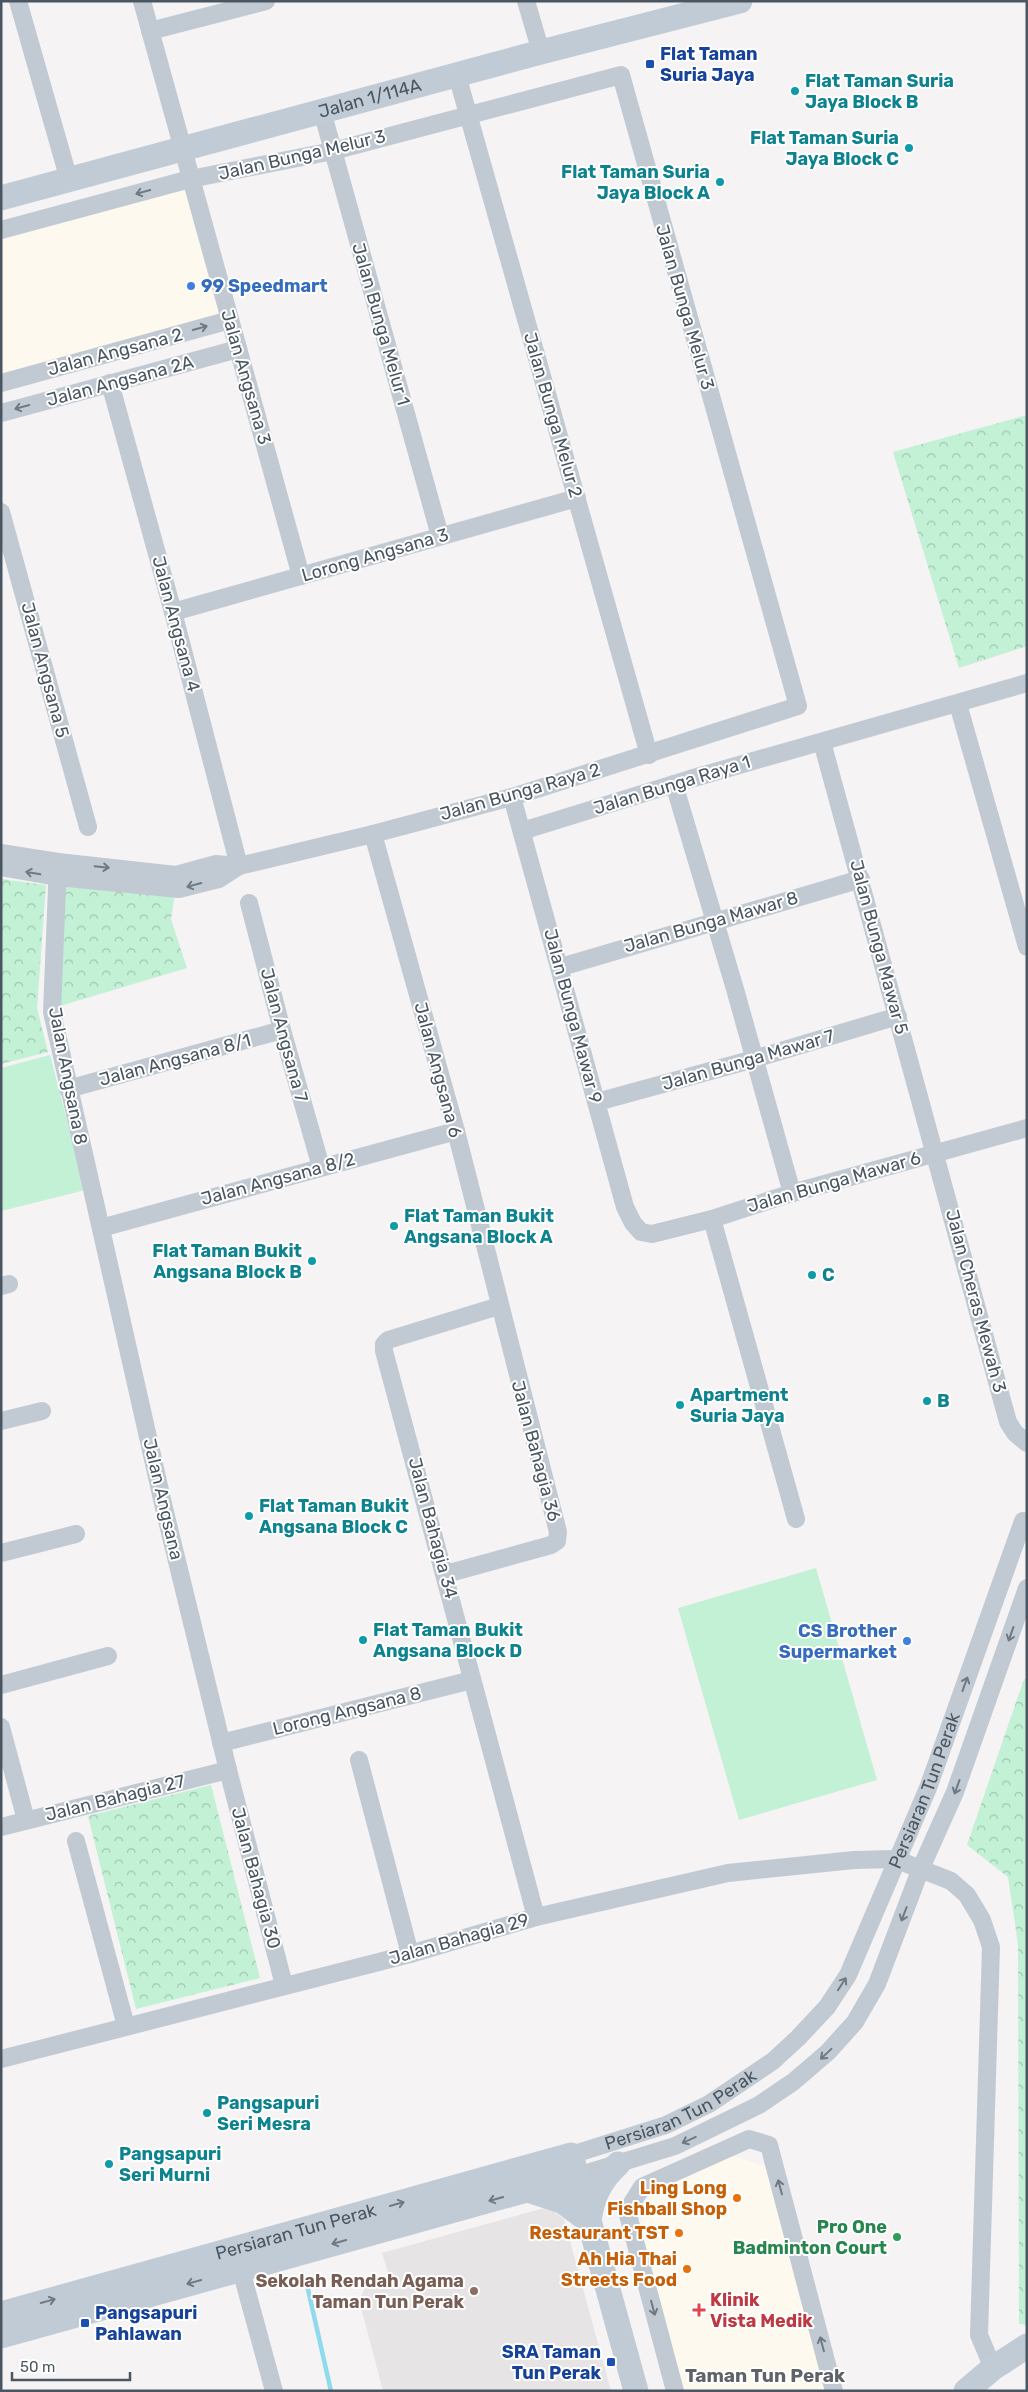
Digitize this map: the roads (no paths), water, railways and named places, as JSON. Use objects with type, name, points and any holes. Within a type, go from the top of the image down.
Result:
[{"type":"street","points":[[18,1],[69,180]]},
{"type":"street","name":"Jalan Angsana 3","points":[[142,1],[301,576]]},
{"type":"street","points":[[150,31],[266,1]]},
{"type":"street","points":[[526,1],[541,52]]},
{"type":"street","name":"Jalan 1/114A","points":[[1,198],[541,52],[686,8],[740,1]]},
{"type":"street","name":"Jalan Bunga Melur 2","points":[[457,75],[649,755]]},
{"type":"street","name":"Jalan Bunga Melur 3","points":[[1,230],[190,179],[333,151],[621,75],[798,706]]},
{"type":"street","name":"Jalan Bunga Melur 1","points":[[322,112],[440,536]]},
{"type":"street","name":"Jalan Angsana 2","points":[[1,383],[230,320]]},
{"type":"street","name":"Jalan Angsana 2A","points":[[1,412],[238,349]]},
{"type":"street","name":"Jalan Angsana 4","points":[[110,383],[173,612],[239,866]]},
{"type":"street","name":"Lorong Angsana 3","points":[[173,612],[577,498]]},
{"type":"street","name":"Jalan Angsana 5","points":[[1,512],[88,827]]},
{"type":"street","points":[[822,742],[1027,683]]},
{"type":"street","points":[[958,704],[1027,947]]},
{"type":"street","name":"Jalan Bunga Raya 2","points":[[1,867],[57,870],[179,889],[219,879],[239,866],[373,834],[512,797],[649,755],[716,731],[798,706]]},
{"type":"street","name":"Jalan Bunga Raya 1","points":[[522,831],[674,784],[822,742]]},
{"type":"street","name":"Jalan Bunga Mawar 5","points":[[822,742],[936,1153]]},
{"type":"street","points":[[674,784],[715,920],[792,1193]]},
{"type":"street","name":"Jalan Bunga Mawar 9","points":[[512,797],[561,966],[625,1206],[633,1223],[641,1232]]},
{"type":"street","name":"Jalan Angsana 6","points":[[373,834],[456,1131],[499,1306]]},
{"type":"street","name":"Jalan Bunga Raya 2","points":[[1,853],[57,870]]},
{"type":"street","name":"Jalan Angsana 8","points":[[57,870],[52,1012],[101,1228]]},
{"type":"street","name":"Jalan Bunga Mawar 8","points":[[561,966],[861,878]]},
{"type":"street","name":"Jalan Angsana 7","points":[[249,903],[282,1030],[321,1167]]},
{"type":"street","name":"Jalan Bunga Mawar 7","points":[[597,1102],[754,1059],[898,1016]]},
{"type":"street","name":"Jalan Angsana 8/1","points":[[68,1089],[282,1030]]},
{"type":"street","name":"Jalan Bunga Mawar 6","points":[[641,1232],[652,1234],[712,1219],[792,1193],[1027,1128]]},
{"type":"street","name":"Jalan Angsana 8/2","points":[[101,1228],[456,1131]]},
{"type":"street","name":"Jalan Cheras Mewah 3","points":[[936,1153],[1008,1422],[1015,1433],[1027,1443]]},
{"type":"street","points":[[712,1219],[796,1519]]},
{"type":"street","name":"Jalan Angsana","points":[[101,1228],[164,1508],[228,1770]]},
{"type":"street","name":"Jalan Bahagia 36","points":[[446,1574],[551,1545],[557,1541],[558,1532],[499,1306]]},
{"type":"street","name":"Jalan Bahagia 34","points":[[499,1306],[388,1340],[384,1344],[384,1351],[446,1574],[472,1680],[536,1917]]},
{"type":"street","points":[[1,1421],[42,1411]]},
{"type":"street","name":"Persiaran Tun Perak","points":[[1,2314],[527,2190],[574,2166],[666,2125],[746,2081],[798,2038],[827,2007],[848,1975],[895,1860],[928,1788],[1023,1521],[1027,1522]]},
{"type":"street","points":[[1,1553],[76,1534]]},
{"type":"street","name":"Persiaran Tun Perak","points":[[1,2336],[238,2259],[574,2166],[618,2164],[675,2146],[728,2121],[793,2082],[828,2052],[855,2022],[877,1984],[922,1868],[955,1792],[1027,1588]]},
{"type":"street","points":[[1,1685],[108,1656]]},
{"type":"street","name":"Lorong Angsana 8","points":[[221,1743],[472,1680]]},
{"type":"street","points":[[1,1727],[26,1820]]},
{"type":"street","points":[[359,1760],[410,1954]]},
{"type":"street","name":"Jalan Bahagia 27","points":[[1,1827],[228,1770]]},
{"type":"street","name":"Jalan Bahagia 30","points":[[228,1770],[284,1985]]},
{"type":"street","points":[[76,1841],[126,2026]]},
{"type":"street","name":"Jalan Bahagia 29","points":[[1,2059],[410,1954],[536,1917],[728,1873],[854,1860],[895,1860],[922,1868],[950,1881],[967,1895],[982,1920],[991,1947],[979,2335],[993,2368]]},
{"type":"street","points":[[675,2391],[626,2211],[642,2187],[749,2139],[769,2145],[834,2391]]},
{"type":"street","points":[[589,2221],[596,2189],[602,2179],[618,2164]]},
{"type":"street","points":[[574,2166],[636,2391]]},
{"type":"street","points":[[527,2190],[562,2201],[589,2221]]},
{"type":"street","points":[[238,2259],[274,2391]]},
{"type":"street","points":[[966,2391],[993,2368],[1027,2346]]},
{"type":"waterway","points":[[307,2285],[331,2391]]},
{"type":"place","name":"Flat Taman Suria Jaya","points":[[650,64]]},
{"type":"place","name":"Flat Taman Suria Jaya Block B","points":[[795,91]]},
{"type":"place","name":"Flat Taman Suria Jaya Block C","points":[[909,148]]},
{"type":"place","name":"Flat Taman Suria Jaya Block A","points":[[720,182]]},
{"type":"place","name":"99 Speedmart","points":[[191,286]]},
{"type":"place","name":"Flat Taman Bukit Angsana Block A","points":[[394,1226]]},
{"type":"place","name":"Flat Taman Bukit Angsana Block B","points":[[312,1261]]},
{"type":"place","name":"C","points":[[812,1275]]},
{"type":"place","name":"B","points":[[927,1401]]},
{"type":"place","name":"Apartment Suria Jaya","points":[[680,1405]]},
{"type":"place","name":"Flat Taman Bukit Angsana Block C","points":[[249,1516]]},
{"type":"place","name":"Flat Taman Bukit Angsana Block D","points":[[363,1640]]},
{"type":"place","name":"CS Brother Supermarket","points":[[907,1641]]},
{"type":"place","name":"Pangsapuri Seri Mesra","points":[[207,2113]]},
{"type":"place","name":"Pangsapuri Seri Murni","points":[[109,2164]]},
{"type":"place","name":"Ling Long Fishball Shop","points":[[737,2198]]},
{"type":"place","name":"Restaurant TST","points":[[679,2233]]},
{"type":"place","name":"Pro One Badminton Court","points":[[897,2237]]},
{"type":"place","name":"Ah Hia Thai Streets Food","points":[[687,2269]]},
{"type":"place","name":"Sekolah Rendah Agama Taman Tun Perak","points":[[474,2291]]},
{"type":"place","name":"Klinik Vista Medik","points":[[699,2310]]},
{"type":"place","name":"Pangsapuri Pahlawan","points":[[85,2323]]},
{"type":"place","name":"SRA Taman Tun Perak","points":[[611,2362]]},
{"type":"district","name":"Taman Tun Perak","points":[[765,2375]]}]
